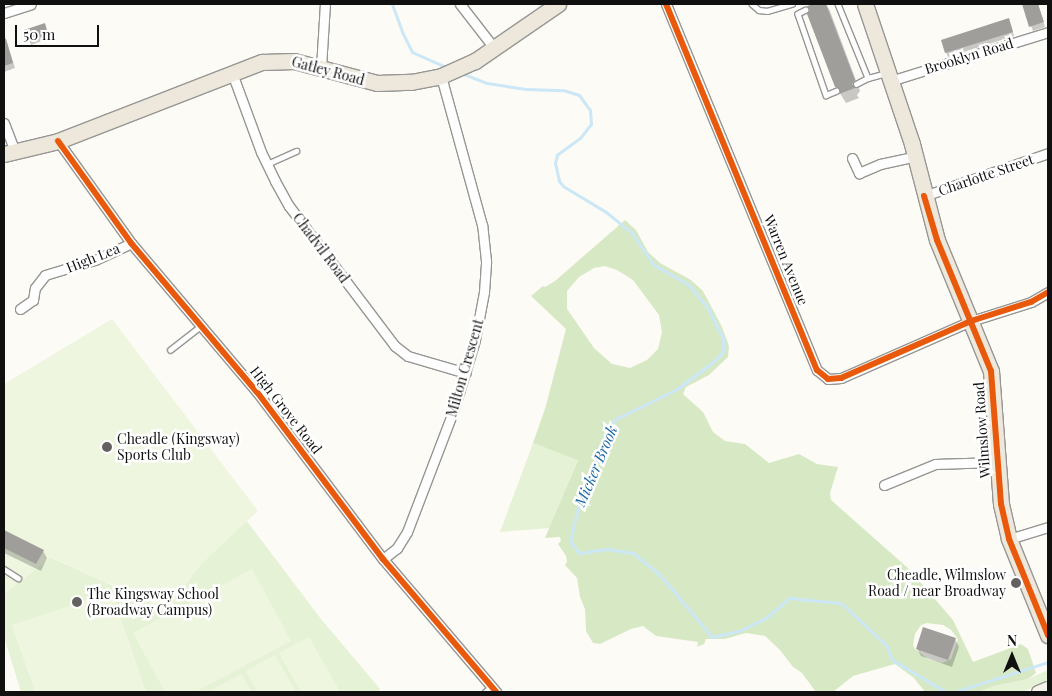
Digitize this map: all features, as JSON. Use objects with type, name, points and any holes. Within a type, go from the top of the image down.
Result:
[{"type":"main road","name":"Gatley Road","points":[[9,153],[58,141],[232,72],[262,62],[279,59],[321,67],[377,83],[411,82],[443,75],[475,61],[558,4]]},
{"type":"main road","name":"Wilmslow Road","points":[[865,4],[914,157],[937,240],[991,371],[996,462],[1001,504],[1008,538],[1048,636]]},
{"type":"street","points":[[4,13],[31,4]]},
{"type":"street","points":[[321,67],[325,4]]},
{"type":"street","points":[[460,4],[494,48]]},
{"type":"street","name":"Warren Avenue","points":[[666,4],[817,370],[828,379],[841,378],[971,320],[1031,302],[1048,292]]},
{"type":"street","name":"Brooklyn Road","points":[[889,76],[1048,32]]},
{"type":"street","name":"Chadvil Road","points":[[232,72],[266,165],[289,206],[395,346],[408,356],[466,373]]},
{"type":"street","name":"Milton Crescent","points":[[383,559],[397,548],[407,532],[466,373],[481,315],[486,253],[482,224],[443,75]]},
{"type":"street","points":[[4,123],[9,153]]},
{"type":"street","name":"High Grove Road","points":[[58,141],[131,243],[258,392],[383,559],[491,690]]},
{"type":"street","name":"Charlotte Street","points":[[924,196],[1048,153]]},
{"type":"street","points":[[852,158],[859,173],[880,164],[914,157]]},
{"type":"street","name":"High Lea","points":[[20,309],[33,300],[35,288],[45,275],[95,260],[131,243]]},
{"type":"street","points":[[884,485],[935,464],[996,462]]},
{"type":"street","points":[[1008,538],[1048,527]]},
{"type":"street","points":[[1038,692],[1048,688]]},
{"type":"lane","points":[[752,4],[759,10],[767,11],[792,4]]},
{"type":"lane","points":[[838,4],[868,78]]},
{"type":"lane","points":[[806,10],[798,14],[826,94],[836,91]]},
{"type":"lane","points":[[856,84],[868,78],[889,76]]},
{"type":"lane","points":[[266,165],[296,151]]},
{"type":"lane","points":[[170,350],[202,326]]},
{"type":"lane","points":[[4,570],[18,578]]},
{"type":"green space","points":[[625,220],[636,230],[648,252],[660,263],[691,280],[703,291],[722,327],[729,346],[728,357],[709,375],[686,387],[683,394],[703,412],[713,432],[725,441],[745,444],[769,463],[799,454],[817,464],[838,467],[830,493],[831,500],[909,569],[953,620],[973,662],[1021,644],[1028,649],[1036,673],[1028,679],[994,686],[978,692],[925,692],[914,678],[895,664],[853,676],[833,692],[816,692],[802,673],[793,667],[780,650],[765,636],[746,633],[725,639],[706,639],[704,644],[697,647],[698,642],[656,636],[643,626],[631,629],[600,644],[593,643],[586,631],[585,609],[580,597],[577,578],[565,565],[567,562],[566,556],[558,544],[561,541],[560,537],[545,538],[578,460],[533,443],[545,409],[566,329],[531,296],[543,286],[545,287],[555,281]],"holes":[[[605,266],[617,270],[633,280],[659,315],[662,332],[658,349],[647,360],[630,368],[612,364],[594,348],[567,309],[567,291],[579,277],[594,268]],[[927,623],[943,625],[951,630],[958,639],[951,659],[942,663],[928,659],[915,649],[913,645],[915,634],[921,625]]]},
{"type":"green space","name":"Cheadle (Kingsway) Sports Club","points":[[112,319],[258,511],[200,565],[166,610],[51,557],[4,594],[4,384]]},
{"type":"green space","points":[[533,443],[578,459],[550,528],[500,532]]},
{"type":"green space","name":"The Kingsway School (Broadway Campus)","points":[[246,520],[321,619],[380,689],[377,692],[21,692],[4,637],[4,594],[50,557],[166,610],[200,565]]},
{"type":"green space","points":[[252,569],[291,641],[195,692],[165,692],[133,633]]},
{"type":"green space","points":[[112,592],[146,692],[35,692],[12,625]]},
{"type":"green space","points":[[309,637],[340,692],[301,692],[279,653]]},
{"type":"green space","points":[[275,655],[296,692],[257,692],[246,671]]},
{"type":"green space","points":[[1048,670],[1048,677],[1044,683],[1022,692],[978,692],[994,686],[1028,679]]},
{"type":"green space","points":[[241,674],[252,692],[213,692],[212,690]]},
{"type":"building","points":[[826,4],[855,80],[852,84],[855,88],[839,94],[840,89],[835,87],[807,14],[810,10],[807,6]]},
{"type":"building","points":[[1022,4],[1038,4],[1044,22],[1029,27]]},
{"type":"building","points":[[1009,18],[1013,32],[945,53],[941,40]]},
{"type":"building","points":[[45,23],[48,34],[27,41],[24,30]]},
{"type":"building","points":[[4,39],[6,39],[13,63],[4,66]]},
{"type":"building","points":[[4,530],[44,550],[36,564],[4,548]]},
{"type":"building","points":[[923,627],[956,638],[948,660],[916,649]]},
{"type":"waterway","name":"Micker Brook","points":[[392,4],[412,52],[448,68]]},
{"type":"waterway","name":"Micker Brook","points":[[461,73],[487,83],[526,89],[563,90],[579,95],[590,110],[591,124],[580,138],[557,155],[555,163],[559,181],[563,186],[606,212],[631,232],[654,265],[689,285],[709,310],[723,339],[723,352],[713,362],[677,389],[614,420],[577,511],[570,541],[579,553],[607,549],[633,553],[660,575],[712,637],[739,631],[766,618],[789,598],[841,603],[886,645],[892,660],[946,692]]},
{"type":"waterway","name":"Micker Brook","points":[[954,692],[1048,662]]},
{"type":"cycle path","points":[[666,4],[817,370],[828,379],[841,378],[971,321],[1031,302],[1048,292]]},
{"type":"cycle path","points":[[58,141],[131,243],[257,392],[383,559],[496,692]]},
{"type":"cycle path","points":[[924,196],[937,240],[991,371],[1001,504],[1009,539],[1048,635]]},
{"type":"place","name":"Cheadle (Kingsway) Sports Club","points":[[107,447]]},
{"type":"place","name":"Cheadle, Wilmslow Road / near Broadway","points":[[1016,583]]},
{"type":"place","name":"The Kingsway School (Broadway Campus)","points":[[77,602]]}]
